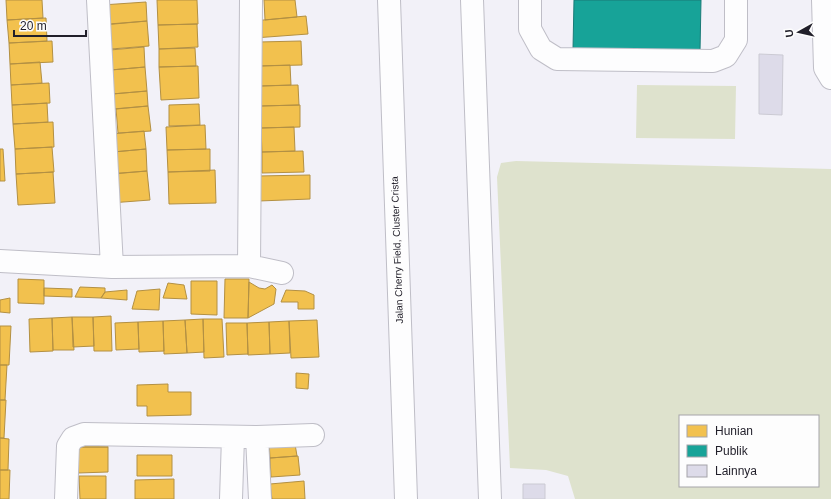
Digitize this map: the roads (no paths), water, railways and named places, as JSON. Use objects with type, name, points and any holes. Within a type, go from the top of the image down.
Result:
[{"type":"street","points":[[98,0],[112,267]]},
{"type":"street","points":[[249,266],[250,0]]},
{"type":"street","name":"Jalan Cherry Field, Cluster Crista","points":[[389,0],[406,499]]},
{"type":"street","points":[[472,0],[490,499]]},
{"type":"street","points":[[530,0],[530,29],[541,48],[557,60],[713,61],[726,56],[736,40],[736,0]]},
{"type":"street","points":[[823,0],[825,68],[831,78]]},
{"type":"street","points":[[0,261],[112,267],[249,266],[282,273]]},
{"type":"street","points":[[66,499],[68,446],[73,438],[84,434],[233,437],[313,435]]},
{"type":"street","points":[[231,499],[233,437]]},
{"type":"street","points":[[257,437],[260,499]]}]
